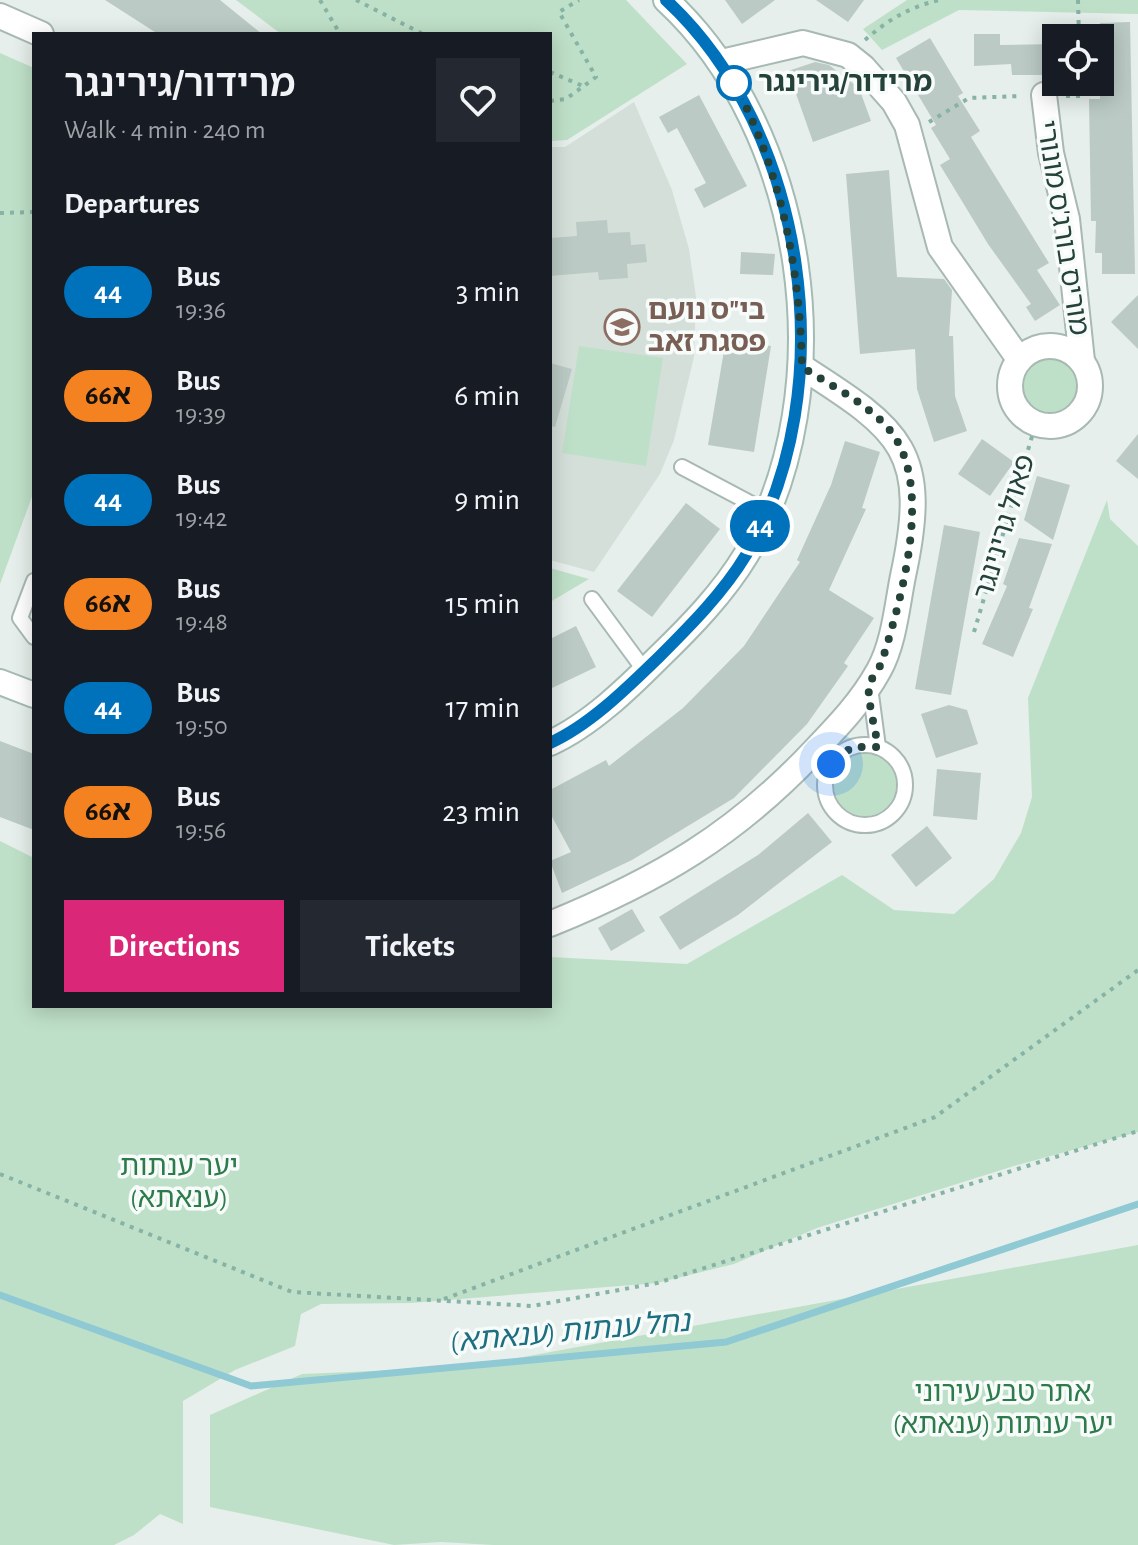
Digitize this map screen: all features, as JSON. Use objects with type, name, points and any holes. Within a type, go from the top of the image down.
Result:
[{"type":"street","points":[[552,742],[605,706],[645,671],[725,585],[746,555],[767,512],[793,422],[802,367],[801,306],[789,235],[752,115],[722,62],[695,27],[666,0]]},
{"type":"street","points":[[0,16],[36,32]]},
{"type":"street","points":[[722,62],[803,43],[848,55],[894,102],[910,134],[940,247],[1019,359],[1043,346],[1058,347],[1082,361]]},
{"type":"street","name":"מוריס בורג'ס מונורי","points":[[1044,96],[1048,140],[1067,219],[1082,361]]},
{"type":"street","name":"פאול גרינינגר","points":[[1019,359],[1012,371],[1012,400],[1019,412],[1036,423],[1058,425],[1082,410],[1090,388],[1082,361]]},
{"type":"street","points":[[552,923],[657,876],[746,818],[856,707],[881,667],[892,631],[908,552],[912,483],[909,465],[887,427],[802,367]]},
{"type":"street","points":[[0,682],[32,692]]},
{"type":"lane","points":[[682,467],[767,512]]},
{"type":"lane","points":[[32,586],[20,618],[32,634]]},
{"type":"lane","points":[[592,599],[645,671]]},
{"type":"lane","points":[[869,685],[878,747],[899,763],[905,790],[901,803],[889,817],[877,823],[855,824],[833,808],[825,781],[831,764],[840,754],[852,747],[878,747]]},
{"type":"path","points":[[320,0],[339,32]]},
{"type":"path","points":[[356,0],[419,32]]},
{"type":"path","points":[[552,101],[566,99],[596,77],[559,12],[579,0]]},
{"type":"path","points":[[914,0],[919,5]]},
{"type":"path","points":[[848,55],[887,20],[919,5],[939,0]]},
{"type":"path","points":[[1078,0],[1079,24]]},
{"type":"path","points":[[552,73],[583,86]]},
{"type":"path","points":[[910,134],[969,98],[1042,95]]},
{"type":"path","points":[[0,213],[32,212]]},
{"type":"path","name":"פאול גרינינגר","points":[[974,632],[1036,423]]},
{"type":"path","points":[[440,1300],[935,1117],[1138,970]]},
{"type":"path","points":[[0,1174],[292,1292],[532,1306],[657,1283],[1138,1131]]},
{"type":"shaded area","name":"בי\"ס נועם פסגת זאב","points":[[634,102],[672,190],[689,249],[696,297],[694,357],[674,440],[660,474],[594,572],[552,561],[552,147],[565,147]]},
{"type":"green space","points":[[236,0],[626,0],[687,64],[567,140],[552,141],[552,32],[278,32]]},
{"type":"green space","points":[[907,0],[1138,0],[1138,14],[959,10],[882,50],[863,29]]},
{"type":"green space","points":[[0,53],[32,67],[32,496],[0,584]]},
{"type":"green space","points":[[579,346],[663,358],[646,466],[562,453]]},
{"type":"green space","points":[[1050,359],[1069,367],[1077,386],[1069,405],[1050,413],[1031,405],[1023,386],[1031,367]]},
{"type":"green space","name":"יער ענתות (ענאתא)","points":[[1107,500],[1110,519],[1138,546],[1138,1132],[1014,1166],[817,1228],[734,1264],[657,1283],[411,1303],[321,1304],[301,1314],[295,1346],[235,1370],[183,1401],[183,1524],[160,1514],[134,1535],[114,1545],[0,1545],[0,841],[32,857],[32,1008],[552,1008],[552,957],[687,964],[842,875],[894,910],[954,914],[994,879],[1021,833],[1032,797],[1028,698]]},
{"type":"green space","points":[[552,569],[589,579],[552,601]]},
{"type":"green space","points":[[865,754],[877,756],[887,763],[894,773],[894,797],[887,807],[877,814],[865,816],[853,814],[843,807],[836,797],[834,785],[836,773],[843,763],[853,756]]},
{"type":"green space","name":"אתר טבע עירוני יער ענתות (ענאתא)","points":[[1138,1245],[1138,1545],[493,1545],[441,1542],[394,1545],[210,1507],[210,1415],[302,1374],[468,1367]]},
{"type":"building","points":[[105,0],[220,0],[260,32],[155,32]]},
{"type":"building","points":[[725,0],[775,0],[742,24]]},
{"type":"building","points":[[816,0],[864,0],[848,22]]},
{"type":"building","points":[[1130,22],[1135,274],[1102,274],[1102,253],[1095,253],[1096,221],[1091,221],[1089,99],[1114,96],[1114,24],[1100,23]]},
{"type":"building","points":[[974,34],[1000,34],[1000,45],[1042,44],[1042,75],[1012,75],[1011,64],[974,66]]},
{"type":"building","points":[[930,38],[963,93],[958,96],[980,131],[971,137],[1049,263],[1037,270],[1060,305],[1035,321],[1026,307],[1031,304],[988,244],[940,165],[950,159],[931,128],[936,125],[896,58]]},
{"type":"building","points":[[815,62],[829,65],[859,88],[871,121],[813,142],[788,71]]},
{"type":"building","points":[[699,95],[747,186],[704,208],[694,189],[706,183],[677,128],[668,133],[659,117]]},
{"type":"building","points":[[889,170],[897,277],[944,279],[952,290],[949,336],[953,336],[955,396],[967,431],[934,442],[917,389],[915,349],[860,354],[846,174]]},
{"type":"building","points":[[607,220],[608,233],[630,232],[631,245],[645,244],[647,262],[627,264],[628,278],[599,280],[598,272],[552,276],[552,238],[577,236],[576,222]]},
{"type":"building","points":[[741,252],[775,254],[773,275],[740,274]]},
{"type":"building","points":[[1138,295],[1138,349],[1111,322]]},
{"type":"building","points":[[726,339],[771,346],[754,452],[708,445]]},
{"type":"building","points":[[552,364],[572,369],[555,427],[552,426]]},
{"type":"building","points":[[1138,434],[1138,479],[1116,461]]},
{"type":"building","points":[[982,439],[1014,462],[990,496],[958,474]]},
{"type":"building","points":[[845,441],[880,452],[862,508],[866,509],[829,590],[874,618],[844,663],[848,666],[807,724],[734,798],[632,860],[562,893],[552,860],[571,852],[552,817],[552,789],[606,760],[609,766],[683,708],[744,646],[800,562],[797,560],[831,485]]},
{"type":"building","points":[[1037,476],[1070,485],[1053,540],[1024,520]]},
{"type":"building","points":[[686,503],[720,529],[652,617],[617,591]]},
{"type":"building","points":[[944,525],[980,532],[951,695],[915,689]]},
{"type":"building","points":[[1019,538],[1052,544],[1029,608],[1033,609],[1013,657],[982,644],[1007,586],[1003,584]]},
{"type":"building","points":[[576,626],[596,667],[552,688],[552,638]]},
{"type":"building","points":[[949,705],[967,710],[978,744],[936,758],[921,714]]},
{"type":"building","points":[[0,741],[32,753],[32,829],[0,817]]},
{"type":"building","points":[[937,769],[981,773],[977,820],[933,816]]},
{"type":"building","points":[[808,813],[832,842],[738,915],[680,950],[659,917],[758,855]]},
{"type":"building","points":[[927,826],[952,858],[916,887],[891,855]]},
{"type":"building","points":[[632,909],[645,931],[611,951],[598,928]]},
{"type":"waterway","name":"נחל ענתות (ענאתא)","points":[[0,1295],[251,1386],[726,1342],[1138,1204]]},
{"type":"bus line","name":"44","points":[[552,742],[605,706],[645,671],[687,629],[746,555],[767,512],[780,472],[793,422],[802,367],[801,306],[789,235],[752,115],[722,62],[695,27],[666,0]]},
{"type":"place","name":"מרידור/גירינגר","points":[[734,83]]},
{"type":"place","name":"בי\"ס נועם פסגת זאב","points":[[622,327]]},
{"type":"route","points":[[734,83],[752,115],[789,235],[801,306],[802,367],[852,399],[887,427],[901,447],[912,483],[908,552],[892,631],[881,667],[869,685],[878,747],[852,747],[831,764]]}]
